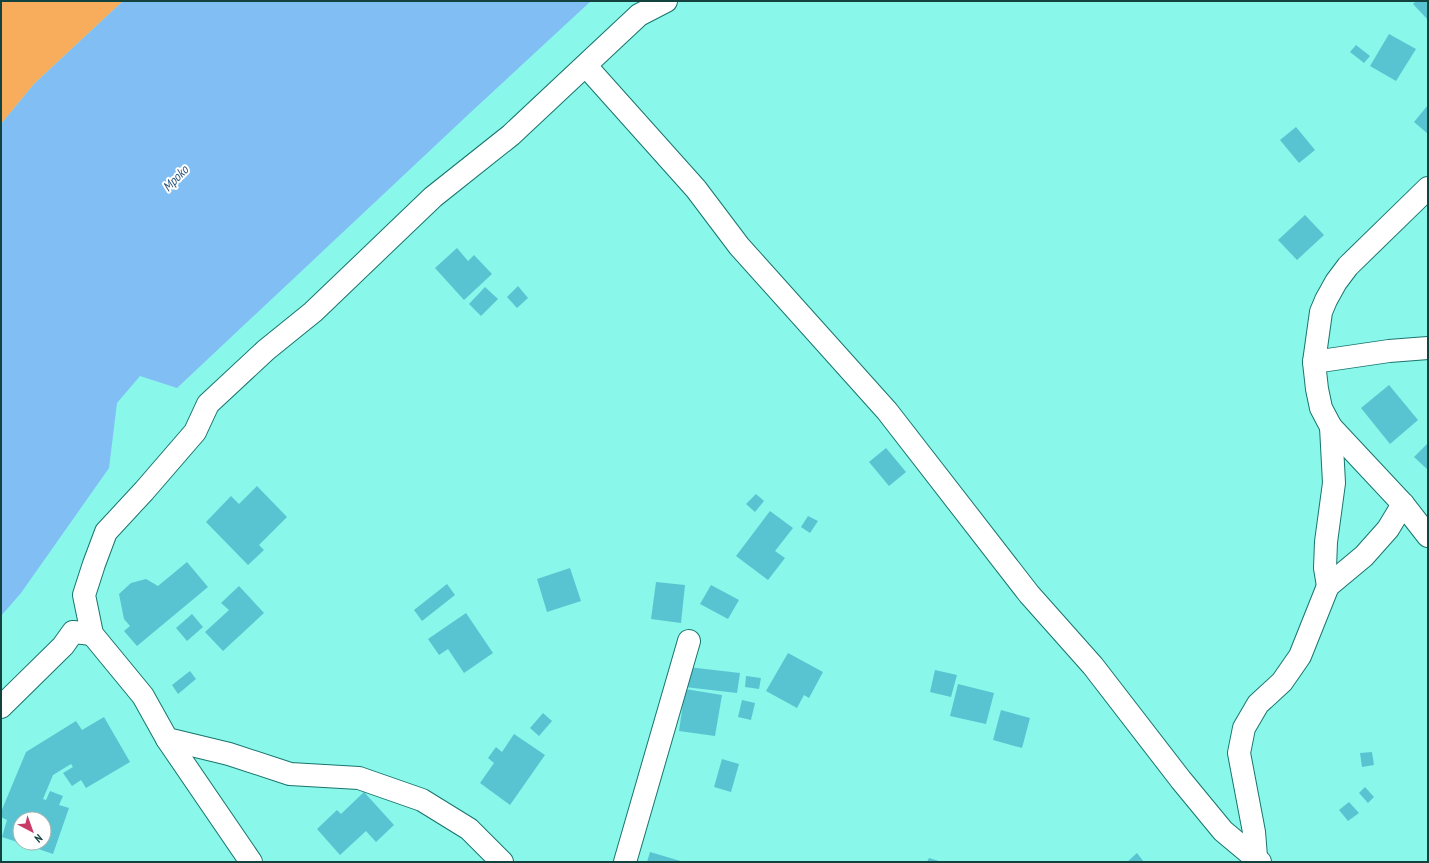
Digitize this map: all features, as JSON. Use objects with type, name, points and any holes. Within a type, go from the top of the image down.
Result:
[{"type":"street","points":[[251,862],[168,739],[143,696],[92,634],[84,595],[106,532],[195,432],[208,404],[266,350],[313,312],[432,197],[511,135],[639,15],[666,1]]},
{"type":"street","points":[[586,66],[696,189],[739,246],[887,411],[1029,594],[1093,666],[1181,780],[1223,831],[1258,860]]},
{"type":"street","points":[[1428,188],[1348,266],[1336,282],[1326,300],[1322,312],[1314,362],[1321,408],[1331,427],[1403,504],[1428,536]]},
{"type":"street","points":[[1314,362],[1389,351],[1428,348]]},
{"type":"street","points":[[1328,586],[1325,568],[1326,542],[1334,483],[1331,427]]},
{"type":"street","points":[[1258,860],[1239,752],[1244,728],[1258,704],[1282,682],[1300,656],[1328,586],[1364,556],[1388,529],[1403,504]]},
{"type":"street","points":[[1,707],[63,646],[74,632],[92,634]]},
{"type":"street","points":[[625,862],[689,641]]},
{"type":"street","points":[[168,739],[229,754],[290,774],[359,778],[422,800],[468,828],[502,862]]},
{"type":"shaded area","points":[[1,1],[123,1],[34,84],[1,124]]},
{"type":"water","name":"Mpoko","points":[[123,1],[591,1],[177,388],[140,376],[117,403],[109,468],[21,593],[1,616],[1,124],[34,84]]},
{"type":"building","points":[[1416,1],[1428,1],[1428,20],[1413,4]]},
{"type":"building","points":[[1389,34],[1416,49],[1396,81],[1370,66]]},
{"type":"building","points":[[1356,45],[1370,56],[1364,63],[1350,52]]},
{"type":"building","points":[[1428,105],[1428,134],[1414,122]]},
{"type":"building","points":[[1296,127],[1315,150],[1299,163],[1280,140]]},
{"type":"building","points":[[1305,215],[1324,235],[1297,260],[1278,240]]},
{"type":"building","points":[[457,248],[468,261],[474,255],[492,274],[464,300],[435,268]]},
{"type":"building","points":[[518,286],[528,298],[517,308],[507,297]]},
{"type":"building","points":[[485,287],[498,299],[481,316],[469,304]]},
{"type":"building","points":[[1389,385],[1418,420],[1390,444],[1361,408]]},
{"type":"building","points":[[1428,443],[1428,470],[1414,457]]},
{"type":"building","points":[[886,448],[906,472],[889,486],[869,462]]},
{"type":"building","points":[[257,486],[287,517],[259,545],[264,550],[248,565],[206,522],[231,496],[239,504]]},
{"type":"building","points":[[756,494],[764,501],[755,512],[746,504]]},
{"type":"building","points":[[770,511],[793,528],[775,551],[785,558],[768,580],[736,556]]},
{"type":"building","points":[[808,516],[818,521],[810,533],[801,527]]},
{"type":"building","points":[[187,562],[208,587],[137,646],[124,631],[130,626],[124,619],[119,594],[131,583],[146,579],[158,586]]},
{"type":"building","points":[[570,568],[581,601],[547,612],[537,579]]},
{"type":"building","points":[[656,582],[685,585],[681,623],[651,619]]},
{"type":"building","points":[[447,584],[455,595],[422,621],[414,610]]},
{"type":"building","points":[[711,585],[739,600],[728,619],[700,604]]},
{"type":"building","points":[[239,586],[264,613],[223,651],[205,632],[229,610],[221,603]]},
{"type":"building","points":[[466,613],[493,653],[464,673],[448,649],[439,655],[428,639]]},
{"type":"building","points":[[192,614],[203,627],[187,641],[176,628]]},
{"type":"building","points":[[788,653],[823,672],[809,698],[804,695],[797,708],[766,691]]},
{"type":"building","points":[[688,667],[740,673],[737,693],[685,687]]},
{"type":"building","points":[[935,670],[957,675],[951,697],[930,692]]},
{"type":"building","points":[[190,671],[196,679],[178,694],[172,685]]},
{"type":"building","points":[[746,676],[761,678],[759,689],[745,687]]},
{"type":"building","points":[[958,684],[994,693],[986,724],[950,716]]},
{"type":"building","points":[[685,689],[722,695],[715,736],[679,731]]},
{"type":"building","points":[[742,700],[755,703],[751,720],[738,717]]},
{"type":"building","points":[[1001,710],[1030,718],[1022,748],[993,740]]},
{"type":"building","points":[[543,713],[552,721],[539,736],[530,728]]},
{"type":"building","points":[[104,717],[130,762],[86,788],[81,780],[72,786],[63,773],[73,767],[71,764],[53,775],[43,799],[46,800],[50,791],[63,796],[59,805],[69,808],[53,854],[44,851],[52,851],[52,811],[12,811],[12,840],[2,837],[7,820],[1,817],[1,812],[26,752],[76,721],[82,730]]},
{"type":"building","points":[[514,734],[545,755],[510,805],[480,783],[494,763],[488,758],[496,747],[502,752]]},
{"type":"building","points":[[1372,752],[1374,765],[1362,767],[1360,753]]},
{"type":"building","points":[[722,759],[739,764],[731,792],[714,787]]},
{"type":"building","points":[[1365,787],[1374,797],[1368,803],[1359,793]]},
{"type":"building","points":[[364,792],[394,825],[376,842],[366,831],[340,855],[317,829],[337,810],[341,814]]},
{"type":"building","points":[[1349,802],[1359,813],[1348,821],[1339,810]]},
{"type":"building","points":[[650,852],[684,862],[647,862]]},
{"type":"building","points":[[1137,853],[1144,862],[1127,862]]},
{"type":"building","points":[[929,858],[942,862],[927,862]]}]
